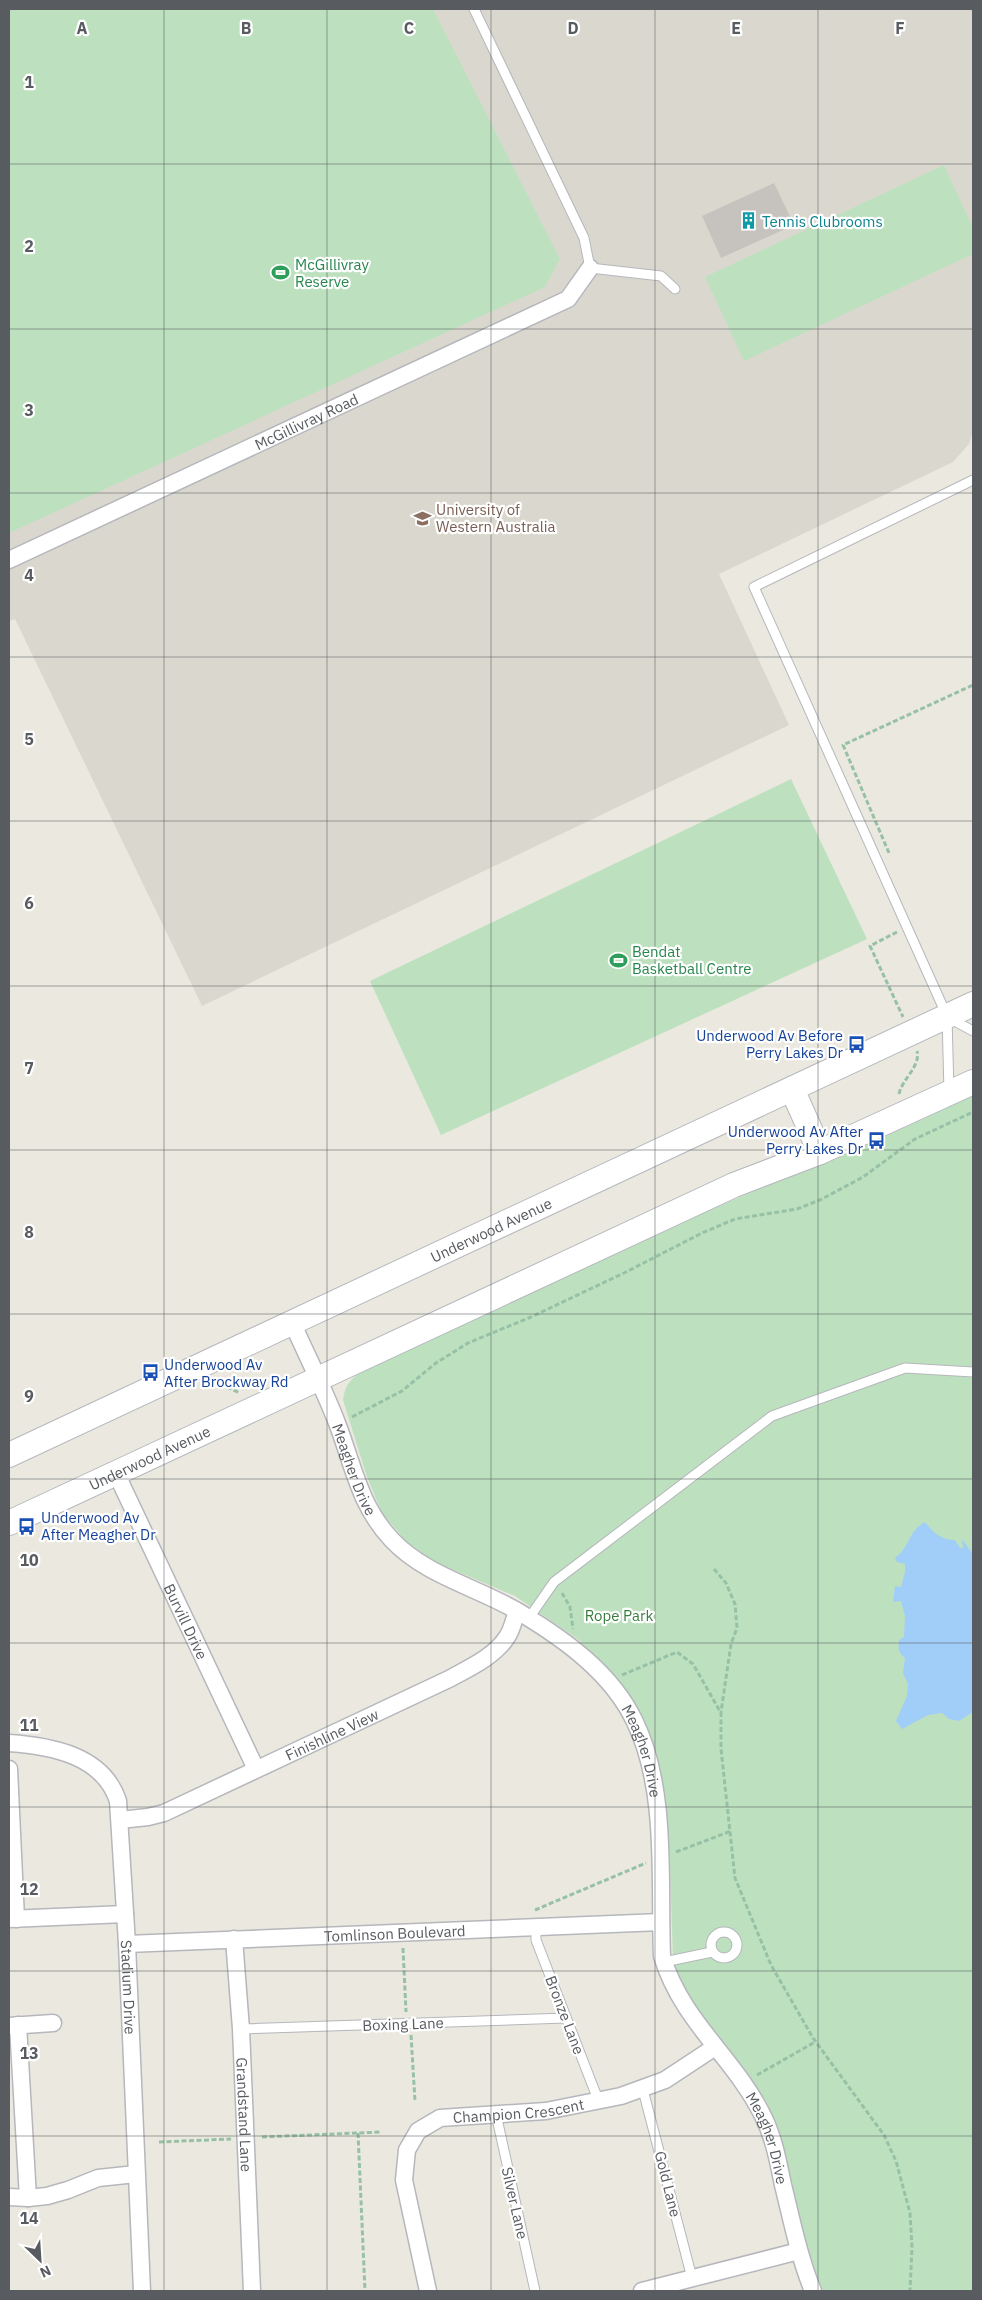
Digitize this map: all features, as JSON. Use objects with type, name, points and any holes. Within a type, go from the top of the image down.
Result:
[{"type":"main road","name":"Underwood Avenue","points":[[9,1455],[973,1004]]},
{"type":"main road","name":"Underwood Avenue","points":[[9,1523],[734,1185],[820,1152],[973,1082]]},
{"type":"main road","points":[[792,1089],[820,1152]]},
{"type":"street","name":"McGillivray Road","points":[[9,560],[568,299],[590,268]]},
{"type":"street","name":"Meagher Drive","points":[[292,1322],[337,1423],[363,1499],[377,1522],[393,1541],[412,1558],[436,1573],[481,1592],[523,1614],[571,1647],[584,1657],[607,1681],[635,1721],[643,1741],[656,1797],[664,1962],[682,2003],[743,2082],[763,2116],[774,2143],[799,2251],[813,2291]]},
{"type":"street","name":"Burvill Drive","points":[[116,1473],[256,1769]]},
{"type":"street","name":"Finishline View","points":[[120,1820],[164,1813],[440,1684],[477,1664],[495,1651],[508,1637],[523,1614]]},
{"type":"street","name":"Stadium Drive","points":[[9,1743],[54,1749],[70,1754],[97,1769],[113,1788],[120,1820],[142,2291]]},
{"type":"street","points":[[9,1769],[12,1919],[125,1914]]},
{"type":"street","name":"Tomlinson Boulevard","points":[[127,1944],[661,1922]]},
{"type":"street","name":"Grandstand Lane","points":[[234,1939],[241,2028],[252,2291]]},
{"type":"street","points":[[28,2198],[13,2026],[53,2023]]},
{"type":"street","name":"Champion Crescent","points":[[428,2291],[404,2180],[407,2150],[418,2131],[440,2118],[546,2111],[599,2102],[643,2090],[683,2069],[715,2047]]},
{"type":"street","points":[[9,2197],[28,2198],[68,2190],[104,2177],[136,2174]]},
{"type":"street","points":[[642,2291],[799,2251]]},
{"type":"lane","points":[[474,9],[584,238],[590,268],[661,276],[675,289]]},
{"type":"lane","points":[[949,1094],[947,1016],[754,588],[973,480]]},
{"type":"lane","points":[[947,1016],[973,1032]]},
{"type":"lane","points":[[523,1614],[554,1582],[772,1416],[905,1368],[973,1372]]},
{"type":"lane","name":"Bronze Lane","points":[[536,1928],[536,1940],[599,2102]]},
{"type":"lane","points":[[664,1962],[712,1952]]},
{"type":"lane","name":"Boxing Lane","points":[[241,2028],[566,2018]]},
{"type":"lane","name":"Gold Lane","points":[[643,2090],[692,2278]]},
{"type":"lane","name":"Silver Lane","points":[[496,2114],[535,2291]]},
{"type":"path","points":[[892,859],[843,745],[973,685]]},
{"type":"path","points":[[903,1017],[870,946],[906,927]]},
{"type":"path","points":[[901,1099],[899,1094],[901,1085],[918,1059],[916,1047]]},
{"type":"path","points":[[337,1423],[402,1391],[436,1363],[468,1343],[540,1313],[710,1229],[735,1219],[797,1209],[822,1199],[863,1177],[915,1138],[973,1112]]},
{"type":"path","points":[[190,1370],[264,1404]]},
{"type":"path","points":[[714,1569],[726,1584],[735,1604],[737,1628],[731,1644],[721,1713],[721,1749],[736,1878],[771,1965],[815,2042],[890,2147],[910,2213],[912,2247],[910,2291]]},
{"type":"path","points":[[554,1582],[570,1607],[574,1638],[571,1647]]},
{"type":"path","points":[[607,1681],[677,1652],[693,1664],[721,1713]]},
{"type":"path","points":[[532,1911],[731,1831]]},
{"type":"path","points":[[743,2082],[815,2042]]},
{"type":"path","points":[[253,2138],[381,2132]]},
{"type":"path","points":[[358,2133],[365,2291]]},
{"type":"path","points":[[159,2142],[237,2138]]},
{"type":"shaded area","name":"University of Western Australia","points":[[9,9],[973,9],[973,431],[969,444],[953,462],[719,574],[789,725],[202,1006],[15,619],[9,621]]},
{"type":"green space","name":"McGillivray Reserve","points":[[9,9],[433,9],[560,259],[545,287],[9,533]]},
{"type":"green space","points":[[944,165],[973,228],[973,254],[744,361],[705,277]]},
{"type":"green space","name":"Bendat Basketball Centre","points":[[791,779],[867,939],[441,1135],[370,981]]},
{"type":"green space","name":"Rope Park","points":[[973,1095],[973,2291],[823,2291],[809,2255],[779,2129],[767,2103],[750,2077],[696,2008],[682,1985],[673,1962],[670,1865],[652,1743],[630,1696],[579,1640],[515,1596],[435,1562],[406,1541],[382,1513],[367,1477],[343,1400],[349,1383],[363,1371],[693,1217],[925,1118]]},
{"type":"water","points":[[925,1522],[938,1535],[946,1539],[955,1540],[960,1548],[963,1548],[962,1539],[973,1554],[973,1712],[959,1721],[949,1719],[942,1713],[928,1715],[902,1729],[896,1721],[907,1696],[908,1684],[903,1673],[905,1658],[899,1650],[899,1640],[904,1637],[905,1616],[901,1601],[893,1602],[895,1586],[901,1587],[905,1564],[897,1562],[895,1558],[903,1550],[915,1530]]},
{"type":"building","name":"Tennis Clubrooms","points":[[774,183],[794,225],[721,258],[702,216]]},
{"type":"place","name":"Tennis Clubrooms","points":[[748,221]]},
{"type":"place","name":"McGillivray Reserve","points":[[281,273]]},
{"type":"place","name":"University of Western Australia","points":[[422,518]]},
{"type":"place","name":"Bendat Basketball Centre","points":[[618,960]]},
{"type":"place","name":"Underwood Av Before Perry Lakes Dr","points":[[857,1044]]},
{"type":"place","name":"Underwood Av After Perry Lakes Dr","points":[[877,1140]]},
{"type":"place","name":"Underwood Av After Brockway Rd","points":[[150,1373]]},
{"type":"place","name":"Underwood Av After Meagher Dr","points":[[27,1526]]}]
